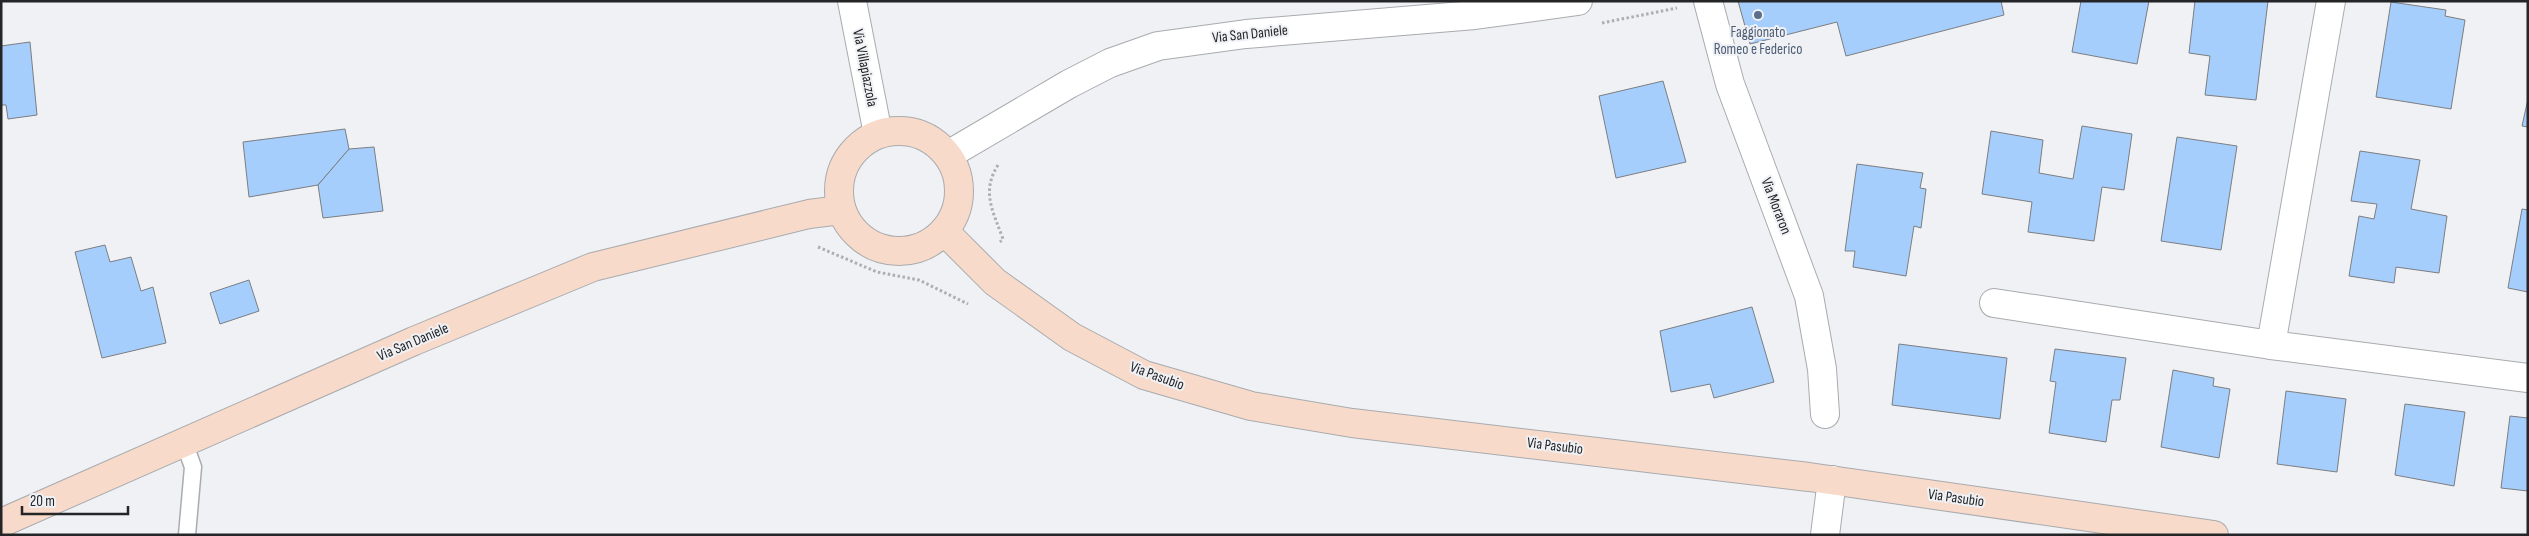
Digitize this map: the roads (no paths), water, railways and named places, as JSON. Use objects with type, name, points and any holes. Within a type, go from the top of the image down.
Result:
[{"type":"street","name":"Via Villapiazzola","points":[[852,1],[878,134]]},
{"type":"street","name":"Via San Daniele","points":[[948,155],[1069,84],[1110,63],[1158,46],[1246,34],[1475,15],[1578,1]]},
{"type":"street","points":[[2271,345],[2331,1]]},
{"type":"street","name":"Via Moraron","points":[[1708,2],[1730,84],[1810,296],[1822,368],[1825,414]]},
{"type":"street","points":[[893,130],[909,131],[937,144],[948,155],[957,174],[960,194],[956,214],[945,232],[924,247],[899,252],[874,247],[854,232],[841,210],[838,191],[841,173],[849,156],[862,143],[878,134],[893,130]]},
{"type":"street","name":"Via San Daniele","points":[[1,523],[414,341],[593,267],[810,214],[841,210]]},
{"type":"street","name":"Via Pasubio","points":[[945,232],[978,267],[1072,337],[1144,375],[1251,406],[1352,423],[1832,480],[2214,535]]},
{"type":"street","points":[[1994,302],[2271,345],[2528,378]]},
{"type":"street","points":[[1825,535],[1832,480]]},
{"type":"lane","points":[[184,442],[193,467],[187,535]]},
{"type":"place","name":"Faggionato Romeo e Federico","points":[[1758,15]]}]
